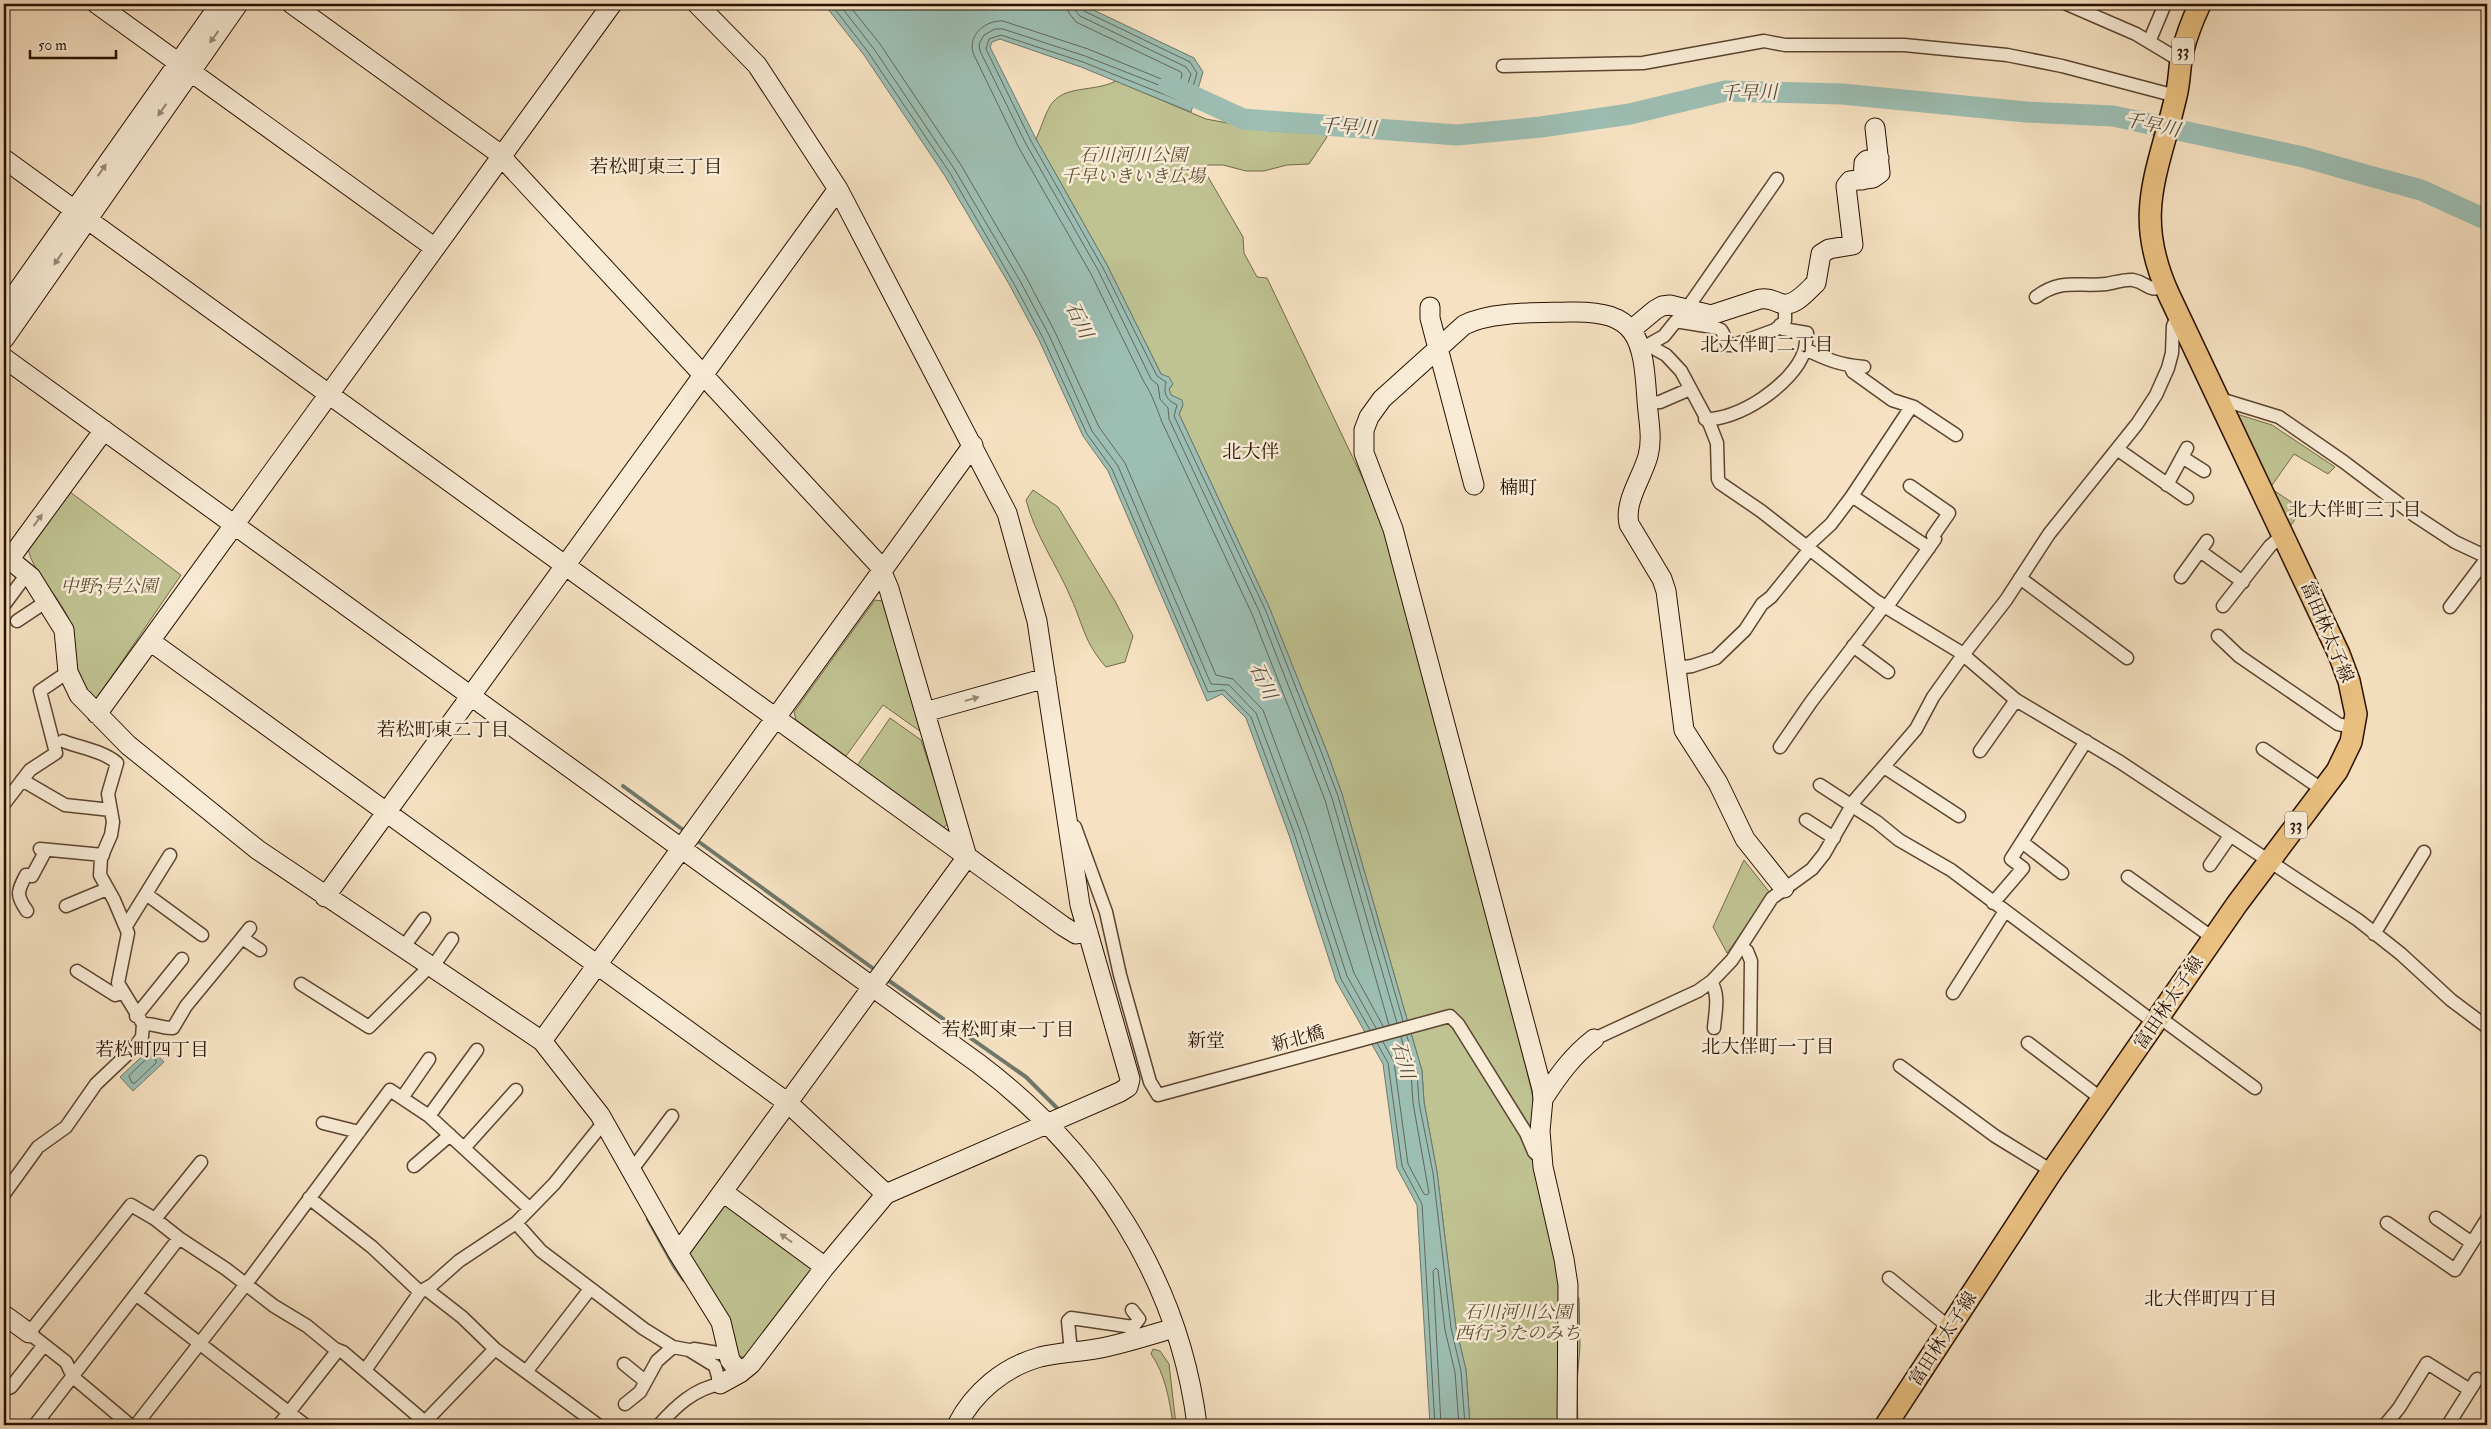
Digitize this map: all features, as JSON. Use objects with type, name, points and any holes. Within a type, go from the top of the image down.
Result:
[{"type":"main road","name":"富田林太子線","points":[[1886,1425],[2052,1171],[2103,1100],[2213,938],[2342,762],[2354,728],[2354,702],[2345,667],[2165,287],[2154,252],[2150,218],[2153,180],[2175,99],[2186,40],[2200,4]]},
{"type":"street","points":[[97,4],[435,248]]},
{"type":"street","points":[[184,67],[220,4]]},
{"type":"street","points":[[4,310],[80,214],[184,67],[238,4]]},
{"type":"street","points":[[292,4],[501,156],[879,565],[889,589],[966,856]]},
{"type":"street","points":[[98,714],[612,4]]},
{"type":"street","points":[[659,1425],[685,1400],[704,1387],[720,1384],[740,1373],[751,1364],[825,1267],[886,1194],[1120,1092],[1129,1084],[1080,905],[1037,620],[1014,532],[1007,513],[838,189],[757,65],[697,4]]},
{"type":"street","points":[[2067,4],[2149,42],[2181,61]]},
{"type":"street","points":[[2149,42],[2165,4]]},
{"type":"street","points":[[1503,66],[1528,68],[1643,63],[1764,41],[1785,45],[1904,45],[2007,55],[2062,66],[2175,99]]},
{"type":"street","points":[[1631,330],[1662,306],[1670,305],[1711,315],[1769,298],[1784,304],[1795,302],[1816,282],[1820,254],[1829,249],[1853,245],[1846,186],[1850,181],[1873,178],[1880,173],[1874,128]]},
{"type":"street","points":[[4,159],[1063,926],[1076,934],[1088,932]]},
{"type":"street","points":[[1686,310],[1777,180]]},
{"type":"street","points":[[325,897],[838,189]]},
{"type":"street","points":[[4,339],[80,214]]},
{"type":"street","points":[[2036,297],[2048,288],[2070,283],[2105,284],[2132,280],[2154,290],[2165,287]]},
{"type":"street","points":[[1647,346],[1664,336],[1676,321],[1692,326],[1718,328],[1722,331],[1728,345],[1750,339],[1780,326],[1785,321],[1784,304]]},
{"type":"street","points":[[1430,307],[1430,318],[1474,485]]},
{"type":"street","points":[[1567,1425],[1568,1285],[1542,1159],[1540,1131],[1544,1099],[1393,529],[1364,453],[1364,430],[1375,407],[1464,325],[1473,321],[1492,317],[1600,312],[1621,322],[1647,346],[1655,349],[1675,363],[1690,388],[1717,444],[1718,479],[1720,483],[1760,511],[1885,607],[1963,654],[2016,700],[2086,741],[2358,920],[2401,954],[2451,1000],[2487,1027]]},
{"type":"street","points":[[1544,1099],[1578,1051],[1594,1039],[1698,991],[1711,982],[1741,947],[1764,908],[1784,888],[1812,869],[1834,838],[1852,806],[1916,728],[1933,697],[1963,654],[2006,600],[2049,534],[2117,449],[2156,395],[2170,360],[2173,326],[2178,314]]},
{"type":"street","points":[[1706,419],[1716,420],[1757,403],[1770,395],[1796,366],[1805,349],[1807,333],[1780,326]]},
{"type":"street","points":[[1647,346],[1649,452],[1630,503],[1627,517],[1629,524],[1664,585],[1677,668],[1684,730],[1718,783],[1745,839],[1784,888]]},
{"type":"street","points":[[1805,349],[1821,358],[1850,366],[1864,367]]},
{"type":"street","points":[[4,358],[1008,1086],[1049,1123],[1077,1154],[1129,1228],[1161,1290],[1190,1385],[1197,1425]]},
{"type":"street","points":[[1850,366],[1853,372],[1892,400],[1911,407],[1956,435]]},
{"type":"street","points":[[1647,403],[1660,402],[1690,388]]},
{"type":"street","points":[[2218,398],[2279,417],[2344,462],[2414,515],[2460,544],[2487,558],[2450,607]]},
{"type":"street","points":[[1677,668],[1692,666],[1716,658],[1745,630],[1762,604],[1771,596],[1807,548],[1831,524],[1852,496],[1911,407]]},
{"type":"street","points":[[104,430],[6,557],[27,574],[47,601],[64,630],[68,672],[79,696],[128,745],[258,850],[403,948],[428,970],[542,1041],[632,1170],[678,1253],[721,1322],[723,1352],[740,1373]]},
{"type":"street","points":[[542,1041],[973,445]]},
{"type":"street","points":[[2117,449],[2187,498]]},
{"type":"street","points":[[2167,485],[2185,452],[2204,471]]},
{"type":"street","points":[[1780,747],[1853,646],[1929,548],[1935,538],[1933,536],[1949,513],[1910,486]]},
{"type":"street","points":[[1852,496],[1929,548]]},
{"type":"street","points":[[2223,606],[2270,546],[2283,535]]},
{"type":"street","points":[[2181,577],[2204,546],[2243,582]]},
{"type":"street","points":[[4,604],[27,574]]},
{"type":"street","points":[[2020,578],[2127,658]]},
{"type":"street","points":[[18,621],[47,601]]},
{"type":"street","points":[[2218,636],[2239,656],[2338,724],[2354,728]]},
{"type":"street","points":[[150,642],[788,1103],[886,1194]]},
{"type":"street","points":[[1853,646],[1888,672]]},
{"type":"street","points":[[4,804],[30,770],[56,753],[40,691],[68,672]]},
{"type":"street","points":[[925,712],[1046,678]]},
{"type":"street","points":[[1980,752],[2016,700]]},
{"type":"street","points":[[4,1194],[38,1147],[66,1127],[96,1084],[135,1047],[142,1037],[140,1020],[122,993],[118,983],[128,933],[114,900],[100,875],[103,855],[111,835],[113,822],[108,794],[117,763],[108,755],[92,752],[63,741]]},
{"type":"street","points":[[1993,903],[2023,868],[2011,859],[2086,741]]},
{"type":"street","points":[[2263,748],[2323,790]]},
{"type":"street","points":[[1884,767],[1959,816]]},
{"type":"street","points":[[22,780],[65,805],[111,810]]},
{"type":"street","points":[[1820,785],[1899,840],[1951,870],[2005,912],[2256,1088]]},
{"type":"street","points":[[1806,820],[1834,838]]},
{"type":"street","name":"新北橋","points":[[1068,828],[1075,827],[1098,888],[1150,1082],[1158,1095],[1450,1016],[1458,1024],[1526,1133],[1536,1156],[1542,1159]]},
{"type":"street","points":[[2210,865],[2230,836]]},
{"type":"street","points":[[2022,842],[2062,873]]},
{"type":"street","points":[[27,911],[18,896],[19,889],[26,875],[32,876],[43,849],[103,855]]},
{"type":"street","points":[[2374,934],[2424,852]]},
{"type":"street","points":[[126,926],[170,855]]},
{"type":"street","points":[[678,1253],[966,856]]},
{"type":"street","points":[[2128,878],[2213,938]]},
{"type":"street","points":[[66,906],[107,889]]},
{"type":"street","points":[[146,894],[202,935]]},
{"type":"street","points":[[1953,993],[2005,912]]},
{"type":"street","points":[[403,948],[424,919]]},
{"type":"street","points":[[140,1020],[154,1023],[166,1029],[173,1028],[182,1003],[246,933],[260,950]]},
{"type":"street","points":[[310,985],[369,1027],[428,970],[452,939]]},
{"type":"street","points":[[1741,947],[1747,951],[1751,961],[1750,1047]]},
{"type":"street","points":[[140,1020],[182,959]]},
{"type":"street","points":[[76,971],[115,995],[122,993]]},
{"type":"street","points":[[1711,982],[1715,988],[1716,996],[1714,1028]]},
{"type":"street","points":[[2028,1043],[2103,1100]]},
{"type":"street","points":[[429,1116],[477,1050]]},
{"type":"street","points":[[402,1098],[429,1059]]},
{"type":"street","points":[[1900,1066],[1995,1136],[2052,1171]]},
{"type":"street","points":[[136,1425],[246,1284],[390,1090],[429,1116],[530,1209]]},
{"type":"street","points":[[464,1148],[516,1090]]},
{"type":"street","points":[[632,1170],[672,1116]]},
{"type":"street","points":[[323,1123],[337,1131],[359,1132]]},
{"type":"street","points":[[366,1369],[423,1291],[447,1270],[516,1223],[554,1184],[601,1125]]},
{"type":"street","points":[[414,1166],[450,1135]]},
{"type":"street","points":[[155,1219],[201,1162]]},
{"type":"street","points":[[723,1192],[825,1267]]},
{"type":"street","points":[[308,1198],[372,1246],[423,1291],[462,1317],[495,1349],[598,1425]]},
{"type":"street","points":[[29,1333],[131,1205],[155,1219],[179,1238],[366,1369],[424,1423],[495,1349]]},
{"type":"street","points":[[2436,1218],[2472,1243]]},
{"type":"street","points":[[2387,1223],[2455,1270],[2487,1219]]},
{"type":"street","points":[[516,1223],[542,1251],[644,1330],[673,1347],[688,1350],[715,1366],[720,1384]]},
{"type":"street","points":[[35,1425],[179,1238]]},
{"type":"street","points":[[1889,1278],[1950,1328]]},
{"type":"street","points":[[526,1372],[590,1288]]},
{"type":"street","points":[[137,1295],[306,1425]]},
{"type":"street","points":[[1072,1352],[1068,1321],[1072,1318],[1133,1327],[1140,1319],[1132,1310]]},
{"type":"street","points":[[4,1315],[66,1362],[73,1377],[130,1425]]},
{"type":"street","points":[[957,1425],[974,1398],[1001,1375],[1019,1365],[1040,1357],[1124,1342],[1174,1328]]},
{"type":"street","points":[[4,1390],[11,1387],[44,1345]]},
{"type":"street","points":[[625,1404],[640,1392],[657,1360],[673,1347]]},
{"type":"street","points":[[688,1350],[698,1348],[723,1352]]},
{"type":"street","points":[[279,1425],[338,1350]]},
{"type":"street","points":[[2385,1425],[2399,1408],[2427,1363],[2473,1384],[2448,1425]]},
{"type":"street","points":[[624,1364],[645,1381]]},
{"type":"green space","name":"石川河川公園 千早いきいき広場","points":[[1116,81],[1206,119],[1271,131],[1325,134],[1327,137],[1309,164],[1287,165],[1264,171],[1246,171],[1223,165],[1208,165],[1204,170],[1243,237],[1244,253],[1257,277],[1267,278],[1385,525],[1526,1067],[1534,1106],[1534,1114],[1529,1127],[1568,1285],[1579,1298],[1578,1425],[1470,1425],[1466,1370],[1456,1328],[1437,1172],[1424,1102],[1422,1071],[1342,794],[1269,607],[1179,414],[1183,405],[1171,395],[1169,389],[1172,386],[1171,381],[1161,374],[1107,265],[1036,139],[1050,106],[1056,99],[1071,92],[1107,85]]},
{"type":"green space","points":[[2230,412],[2272,425],[2335,467],[2328,474],[2294,454],[2270,488],[2302,509],[2287,531]]},
{"type":"green space","points":[[1033,490],[1058,507],[1115,601],[1133,636],[1125,662],[1106,667],[1093,650],[1071,598],[1030,513],[1026,500]]},
{"type":"green space","name":"中野3号公園","points":[[70,492],[181,575],[95,701],[82,684],[71,625],[67,615],[35,567],[28,548]]},
{"type":"green space","points":[[875,600],[882,601],[924,734],[883,705],[846,756],[796,720],[794,712]]},
{"type":"green space","points":[[890,718],[921,740],[949,823],[942,829],[857,766]]},
{"type":"green space","points":[[1744,860],[1770,893],[1727,953],[1713,927]]},
{"type":"green space","points":[[727,1202],[814,1269],[746,1358],[739,1356],[721,1310],[687,1256]]},
{"type":"green space","points":[[1153,1349],[1160,1351],[1169,1364],[1176,1425],[1173,1425],[1168,1397],[1160,1370],[1151,1354]]},
{"type":"water","name":"石川","points":[[824,4],[1081,4],[1194,58],[1203,72],[1191,112],[1081,67],[1000,39],[992,42],[990,47],[1036,139],[1107,265],[1161,374],[1169,377],[1173,384],[1169,389],[1171,395],[1182,400],[1183,405],[1179,414],[1269,607],[1342,794],[1422,1071],[1424,1102],[1437,1172],[1456,1328],[1466,1370],[1470,1425],[1430,1425],[1417,1205],[1397,1168],[1383,1064],[1336,981],[1289,835],[1246,718],[1222,694],[1207,701],[1108,471],[1083,436],[1039,340],[1009,284],[945,176],[864,55]]},
{"type":"water","points":[[151,1048],[164,1062],[133,1091],[120,1077]]},
{"type":"waterway","name":"千早川","points":[[1169,85],[1243,119],[1457,135],[1541,127],[1630,114],[1725,91],[1842,94],[2026,112],[2113,116],[2303,157],[2421,190],[2487,220]]},
{"type":"waterway","points":[[623,786],[686,832]]},
{"type":"waterway","points":[[695,839],[878,972]]},
{"type":"waterway","points":[[885,978],[1026,1077],[1057,1108]]},
{"type":"waterway","points":[[648,1219],[684,1280]]},
{"type":"district","name":"若松町東三丁目","points":[[656,167]]},
{"type":"district","name":"北大伴町二丁目","points":[[1767,345]]},
{"type":"district","name":"北大伴","points":[[1251,452]]},
{"type":"district","name":"楠町","points":[[1518,488]]},
{"type":"district","name":"北大伴町三丁目","points":[[2355,510]]},
{"type":"district","name":"若松町東二丁目","points":[[443,730]]},
{"type":"district","name":"若松町東一丁目","points":[[1008,1030]]},
{"type":"district","name":"新堂","points":[[1206,1041]]},
{"type":"district","name":"北大伴町一丁目","points":[[1768,1047]]},
{"type":"district","name":"若松町四丁目","points":[[152,1050]]},
{"type":"district","name":"北大伴町四丁目","points":[[2211,1299]]},
{"type":"park label","name":"石川河川公園 西行うたのみち","points":[[1518,1322]]}]
